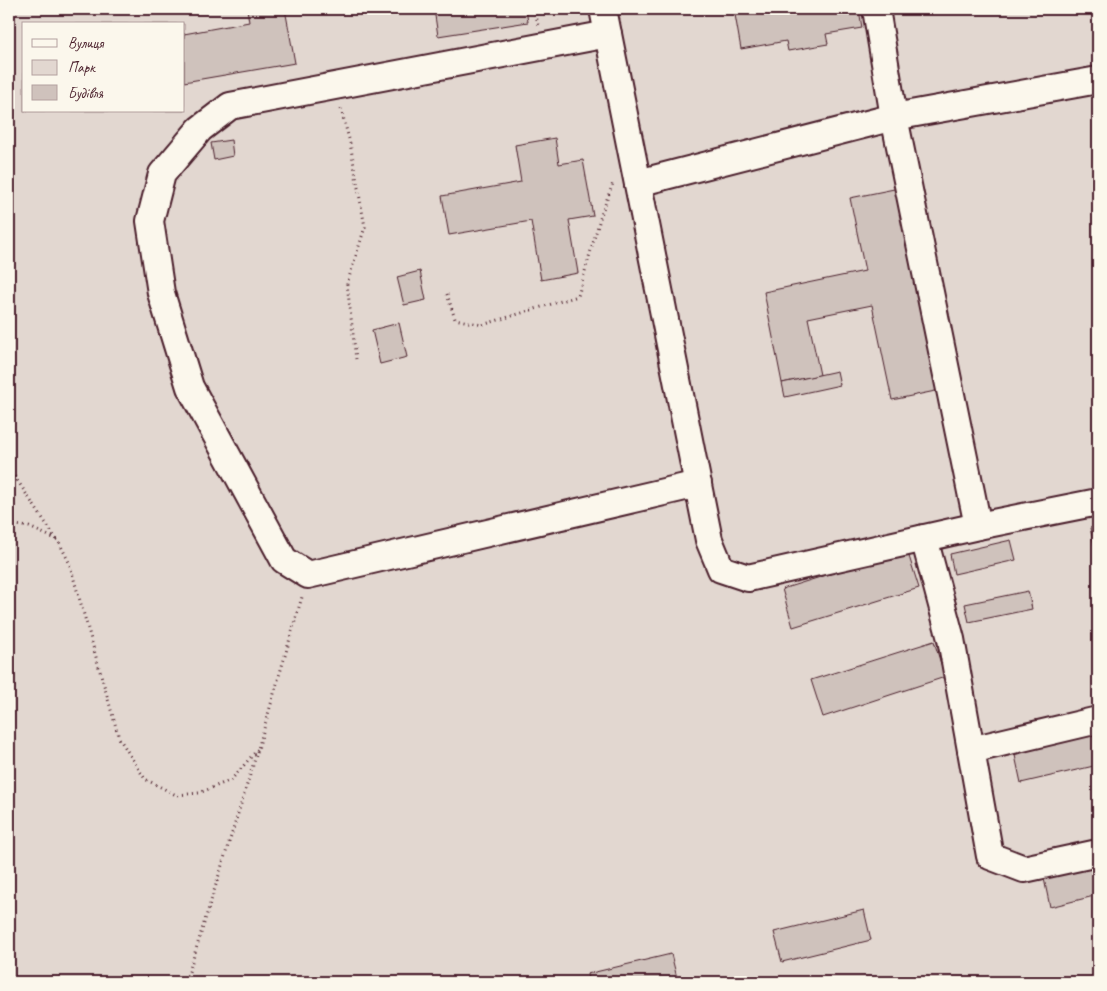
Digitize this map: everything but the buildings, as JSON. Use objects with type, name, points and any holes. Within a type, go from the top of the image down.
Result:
[{"type":"lane","points":[[603,9],[608,34],[626,182],[698,484],[709,540],[722,569],[748,578],[978,526],[1098,502]]},
{"type":"lane","points":[[876,9],[894,117],[978,526]]},
{"type":"lane","points":[[608,34],[230,106],[200,129],[162,174],[150,221],[161,293],[190,386],[284,560],[308,575],[698,484]]},
{"type":"lane","points":[[626,182],[894,117],[1098,80]]},
{"type":"lane","points":[[924,538],[951,639],[990,856],[1024,869],[1098,853]]},
{"type":"lane","points":[[971,750],[1098,720]]},
{"type":"path","points":[[348,84],[340,110],[350,143],[365,228],[347,284],[356,359]]},
{"type":"path","points":[[447,294],[455,319],[482,325],[578,296],[600,215],[626,182]]},
{"type":"path","points":[[9,468],[58,540],[69,562],[119,738],[145,779],[176,795],[199,793],[231,780],[258,749]]},
{"type":"path","points":[[9,524],[29,527],[58,540]]},
{"type":"path","points":[[173,982],[188,975],[258,749],[308,575]]},
{"type":"green space","points":[[9,9],[1098,9],[1098,982],[9,982]]}]
